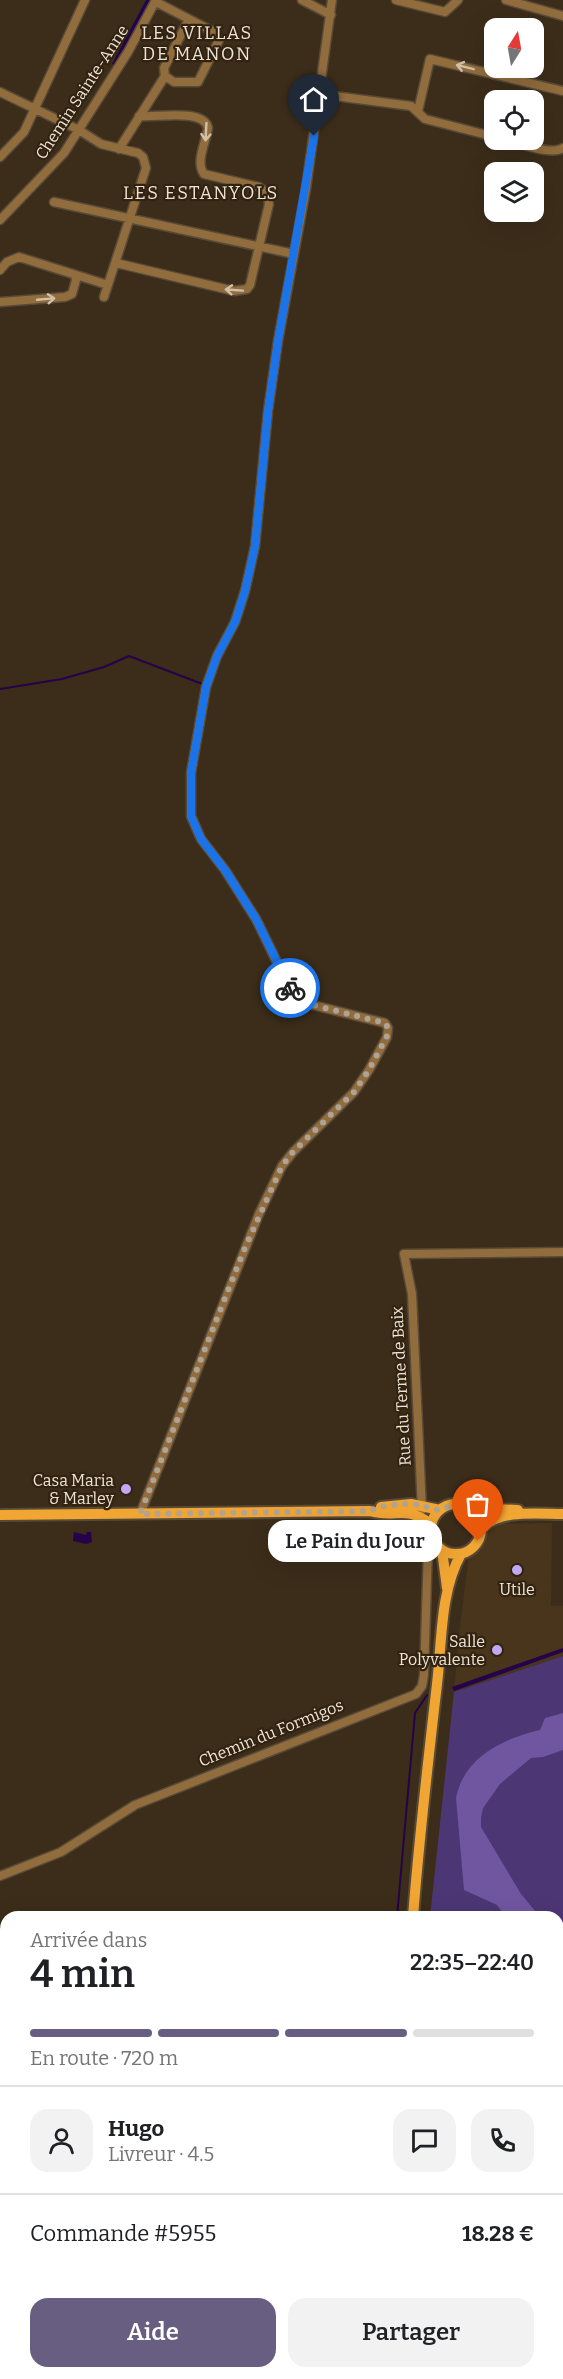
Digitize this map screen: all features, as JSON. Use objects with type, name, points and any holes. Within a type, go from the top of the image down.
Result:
[{"type":"main road","points":[[0,1515],[370,1511],[377,1507],[393,1505],[422,1511],[440,1510],[454,1504],[461,1505],[474,1513],[481,1528],[480,1536],[475,1546],[461,1554],[455,1564],[447,1592],[414,1911]]},
{"type":"main road","points":[[474,1513],[502,1509],[539,1514]]},
{"type":"main road","points":[[431,1524],[440,1510]]},
{"type":"main road","points":[[422,1511],[431,1524],[433,1541],[442,1550],[461,1554]]},
{"type":"main road","points":[[481,1528],[487,1522],[500,1517],[563,1514]]},
{"type":"main road","points":[[442,1550],[447,1592]]},
{"type":"street","points":[[0,157],[24,132],[86,0]]},
{"type":"street","points":[[302,0],[331,15]]},
{"type":"street","points":[[140,1514],[242,1254],[282,1166],[293,1152],[354,1092],[387,1036],[388,1028],[385,1023],[301,1002],[293,995],[256,919],[225,870],[201,839],[191,816],[191,773],[206,687],[217,656],[235,622],[255,546],[268,411],[332,0]]},
{"type":"street","points":[[396,0],[445,12],[458,0]]},
{"type":"street","points":[[506,0],[563,16]]},
{"type":"street","points":[[156,1],[212,31],[219,40],[198,82],[174,82],[165,76]]},
{"type":"street","name":"Chemin Sainte-Anne","points":[[0,220],[64,153],[128,52],[156,1]]},
{"type":"street","points":[[119,149],[165,76],[164,68],[189,19]]},
{"type":"street","points":[[418,111],[430,58],[563,91]]},
{"type":"street","points":[[0,92],[79,129],[101,144],[138,153],[146,162],[131,217],[104,297]]},
{"type":"street","points":[[319,94],[411,106],[425,118],[484,134]]},
{"type":"street","points":[[116,263],[239,292],[247,290],[269,204],[267,194],[259,187],[204,174],[200,163],[208,128],[202,118],[139,116]]},
{"type":"street","points":[[544,150],[559,151],[563,148]]},
{"type":"street","points":[[54,202],[294,254]]},
{"type":"street","points":[[0,270],[7,262],[19,257],[108,285]]},
{"type":"street","points":[[0,302],[65,297],[72,294],[76,280],[75,274]]},
{"type":"street","name":"Rue du Terme de Baix","points":[[422,1511],[411,1294],[404,1254],[563,1252]]},
{"type":"street","name":"Chemin du Formigos","points":[[0,1876],[61,1852],[135,1805],[416,1694],[422,1686],[424,1675],[428,1548],[433,1541]]},
{"type":"shaded area","points":[[146,0],[152,0],[116,66],[112,64]]},
{"type":"shaded area","points":[[552,1523],[551,1606],[563,1606],[563,1656],[454,1692],[469,1555],[493,1524]]},
{"type":"shaded area","points":[[397,1527],[398,1548],[351,1549],[350,1529]]},
{"type":"shaded area","points":[[74,1532],[86,1535],[87,1532],[91,1532],[92,1542],[86,1544],[73,1541]]},
{"type":"shaded area","points":[[563,1648],[563,1652],[454,1691],[452,1687]]},
{"type":"shaded area","points":[[563,1656],[563,1911],[431,1911],[454,1692]]},
{"type":"shaded area","points":[[563,1713],[563,1750],[543,1757],[531,1758],[500,1784],[483,1808],[481,1827],[521,1894],[535,1911],[502,1911],[497,1905],[464,1890],[456,1798],[467,1771],[476,1761],[499,1745],[540,1730],[545,1718]]},
{"type":"waterway","points":[[0,689],[62,679],[104,667],[129,656],[205,685]]},
{"type":"waterway","points":[[398,1911],[415,1713],[427,1695]]},
{"type":"way so far","points":[[290,988],[293,995],[301,1002],[385,1023],[388,1028],[387,1036],[354,1092],[293,1152],[282,1166],[244,1250],[140,1514],[370,1511],[377,1507],[411,1504],[440,1510],[454,1504],[468,1508],[479,1520],[481,1532],[478,1541]]},
{"type":"place","name":"Casa Maria & Marley","points":[[126,1489]]},
{"type":"place","name":"Le Pain du Jour","points":[[478,1541]]},
{"type":"place","name":"Utile","points":[[517,1570]]},
{"type":"place","name":"Salle Polyvalente","points":[[497,1650]]},
{"type":"district","name":"LES VILLAS DE MANON","points":[[197,43]]},
{"type":"district","name":"LES ESTANYOLS","points":[[201,193]]},
{"type":"route","points":[[290,988],[256,919],[225,870],[201,839],[191,816],[191,773],[206,687],[217,656],[235,622],[255,546],[268,411],[278,341],[314,136]]}]
